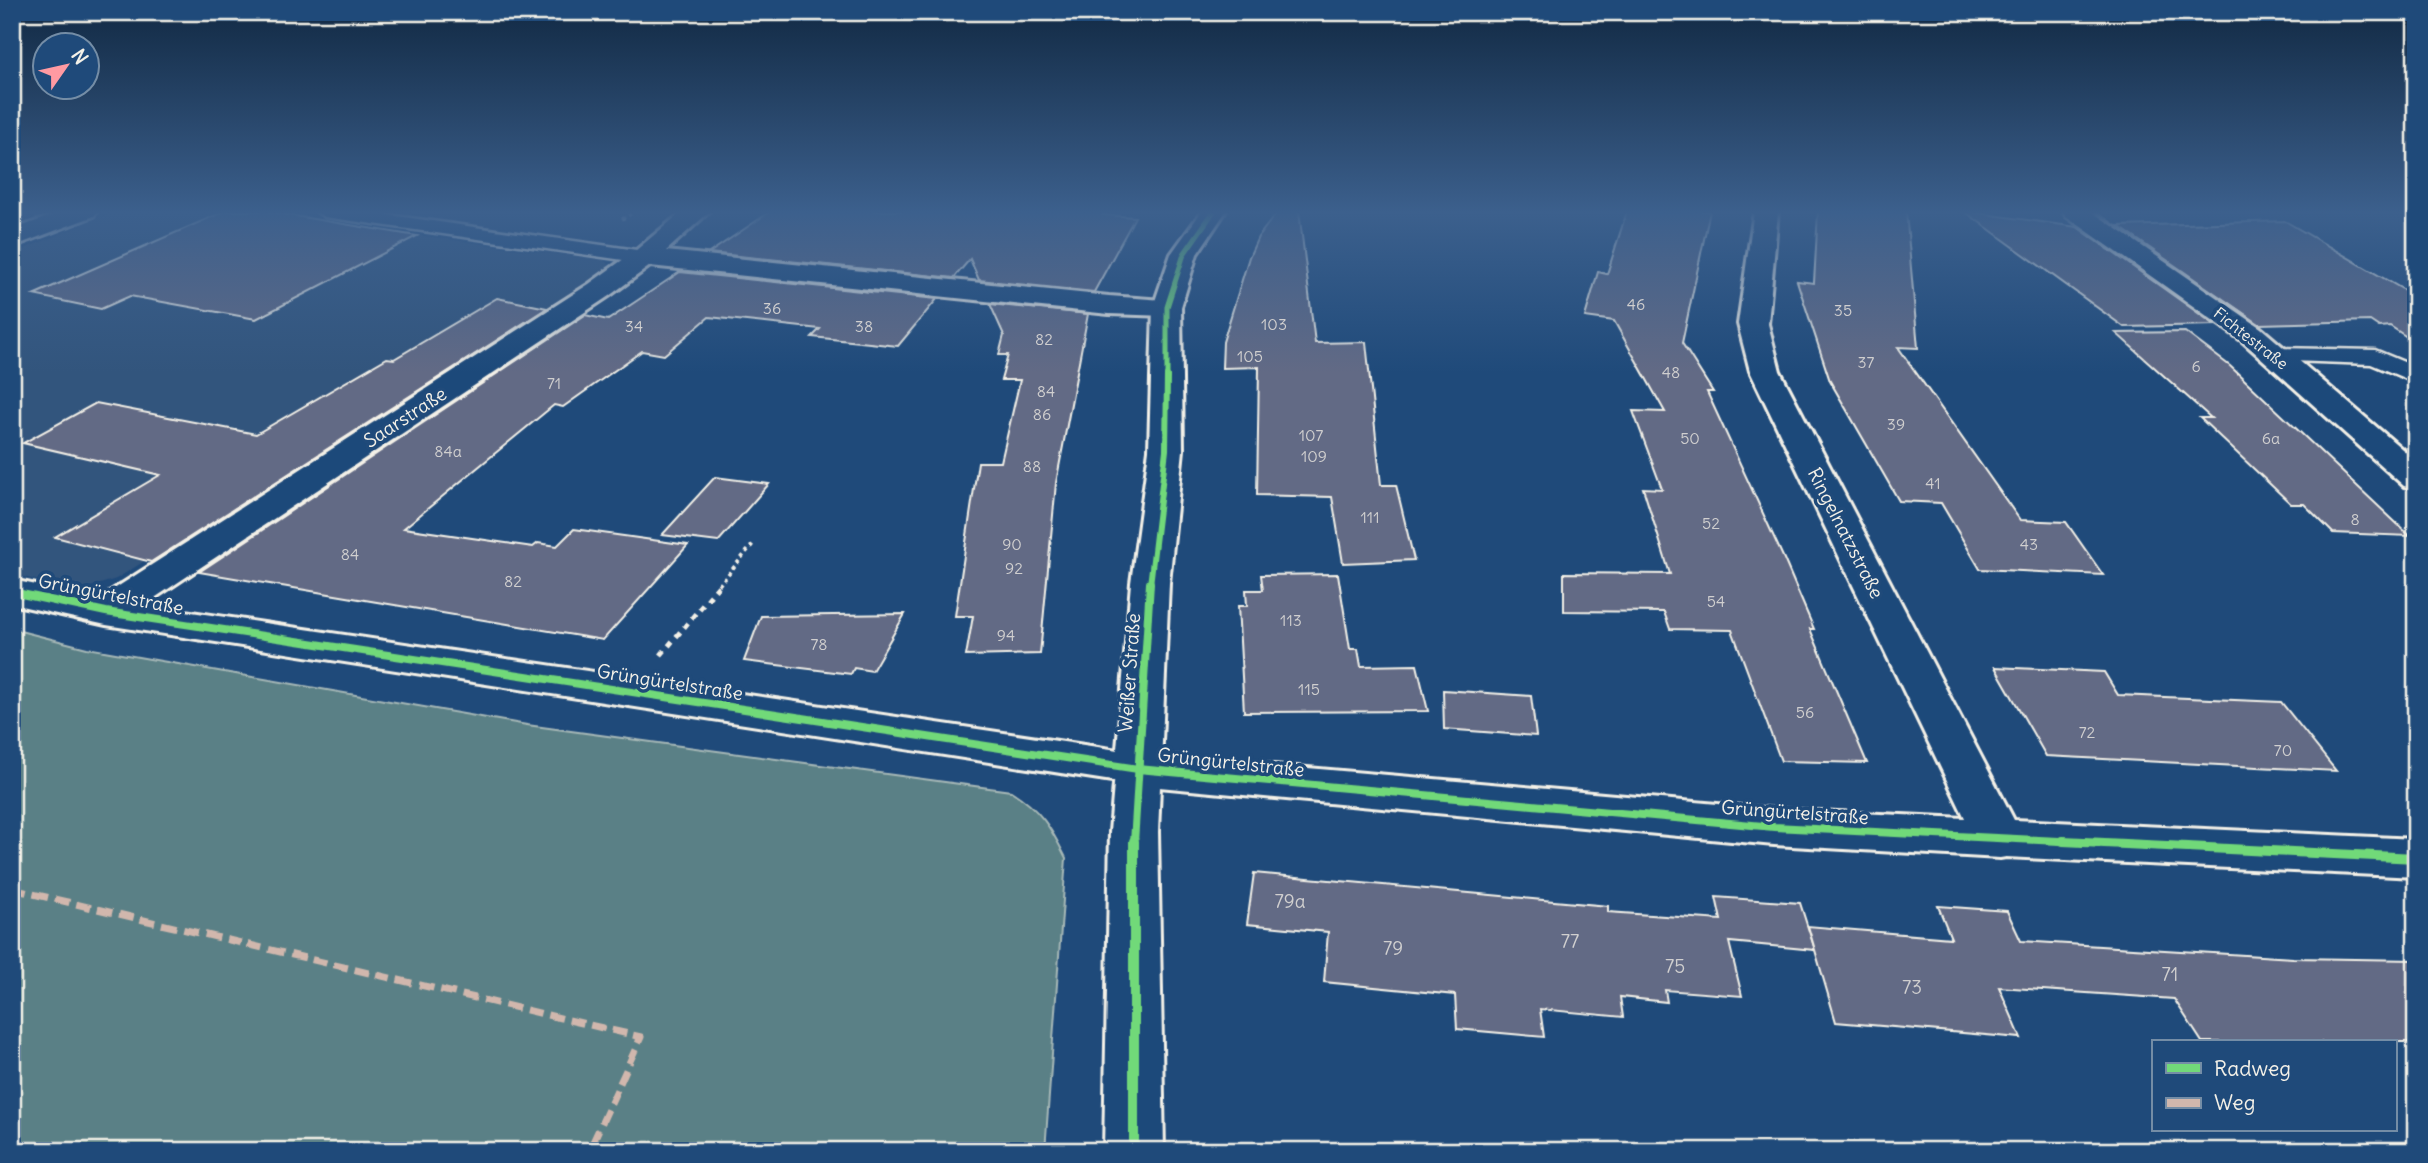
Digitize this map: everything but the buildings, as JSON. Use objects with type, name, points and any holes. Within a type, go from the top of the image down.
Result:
[{"type":"street","name":"Saarstraße","points":[[106,612],[588,298],[633,265]]},
{"type":"street","points":[[724,265],[1109,305],[1167,307]]},
{"type":"street","name":"Weißer Straße","points":[[1134,1151],[1134,891],[1138,769],[1150,583],[1166,450],[1167,307],[1180,265]]},
{"type":"street","name":"Ringelnatzstraße","points":[[1760,265],[1753,324],[1765,371],[2000,840]]},
{"type":"street","name":"Fichtestraße","points":[[2153,265],[2251,334],[2416,479]]},
{"type":"street","name":"Grüngürtelstraße","points":[[12,592],[106,612],[1138,769],[1558,810],[1774,827],[2416,858]]},
{"type":"lane","points":[[2274,355],[2375,357],[2416,376]]},
{"type":"path","points":[[630,692],[754,542]]},
{"type":"shaded area","points":[[12,265],[609,265],[605,272],[116,579],[78,591],[12,574]]},
{"type":"green space","points":[[12,629],[87,648],[527,725],[1011,791],[1044,820],[1066,858],[1045,1151],[12,1151]]},
{"type":"marked path","points":[[12,889],[641,1037],[589,1151]]},
{"type":"cycle path","points":[[1134,1151],[1134,832],[1150,583],[1166,450],[1167,307],[1180,265]]},
{"type":"cycle path","points":[[12,592],[106,612],[1138,769],[1774,827],[2416,858]]}]
